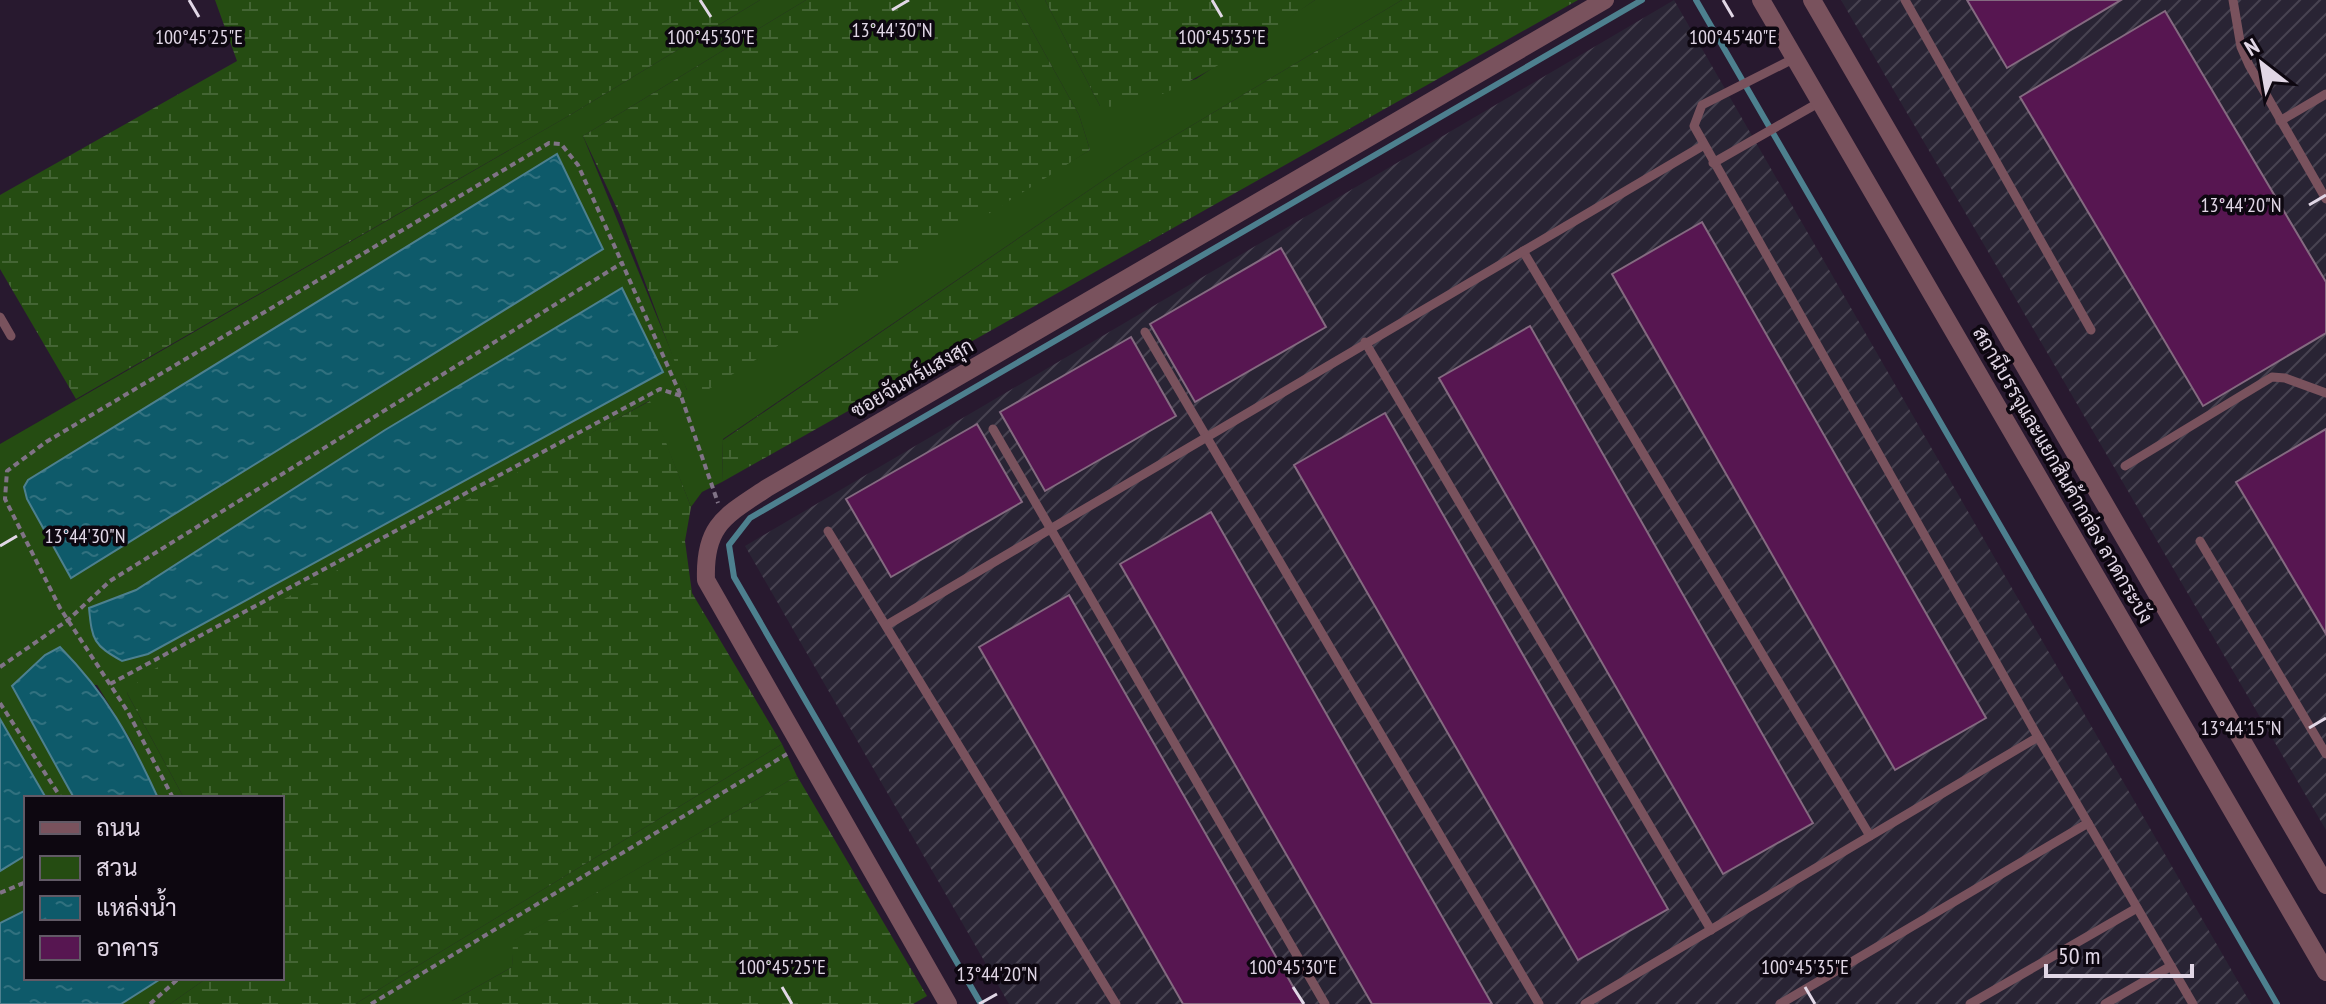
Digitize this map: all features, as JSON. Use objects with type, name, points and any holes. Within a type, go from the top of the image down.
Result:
[{"type":"street","name":"ซอยจันทร์แสงสุก","points":[[722,518],[780,480],[1605,0]]},
{"type":"street","name":"สถานีบรรจุและแยกสินค้ากล่อง ลาดกระบัง","points":[[1761,0],[2326,972]]},
{"type":"street","name":"สถานีบรรจุและแยกสินค้ากล่อง ลาดกระบัง","points":[[1812,0],[2326,885]]},
{"type":"street","points":[[722,518],[713,532],[705,556],[706,580],[945,1003]]},
{"type":"lane","points":[[1905,0],[2091,330]]},
{"type":"lane","points":[[2233,0],[2241,47],[2326,199]]},
{"type":"lane","points":[[1795,58],[1702,105],[1694,126],[2038,737],[2193,1004]]},
{"type":"lane","points":[[2280,121],[2326,94]]},
{"type":"lane","points":[[1713,163],[1820,102]]},
{"type":"lane","points":[[887,625],[1704,145]]},
{"type":"lane","points":[[1523,251],[1870,836]]},
{"type":"lane","points":[[0,317],[11,336]]},
{"type":"lane","points":[[1145,332],[1539,1004]]},
{"type":"lane","points":[[1365,342],[1711,930]]},
{"type":"lane","points":[[2125,466],[2272,377],[2285,378],[2326,393]]},
{"type":"lane","points":[[993,429],[1325,1004]]},
{"type":"lane","points":[[828,531],[1116,1004]]},
{"type":"lane","points":[[2200,541],[2326,754]]},
{"type":"lane","points":[[1585,1004],[2038,737]]},
{"type":"lane","points":[[1780,1004],[2088,823]]},
{"type":"lane","points":[[1970,1004],[2137,908]]},
{"type":"lane","points":[[2105,1004],[2171,966]]},
{"type":"path","points":[[172,796],[110,684],[68,620],[5,499],[7,471],[46,442],[549,143],[561,144],[578,165],[681,396],[722,518]]},
{"type":"path","points":[[0,667],[68,620],[110,581],[622,263]]},
{"type":"path","points":[[110,684],[660,389],[681,396]]},
{"type":"path","points":[[0,703],[60,796]]},
{"type":"path","points":[[371,1004],[799,747]]},
{"type":"path","points":[[0,893],[24,883]]},
{"type":"path","points":[[150,1004],[177,980]]},
{"type":"shaded area","points":[[1674,0],[2251,1004],[1009,1004],[745,546]]},
{"type":"shaded area","points":[[1841,0],[2326,0],[2326,830]]},
{"type":"green space","points":[[215,0],[760,0],[570,115],[76,399],[0,269],[0,195],[237,61]]},
{"type":"green space","points":[[760,0],[806,0],[583,136],[687,390],[1090,150],[1079,115],[1015,0],[1045,0],[1100,106],[1196,79],[1315,0],[1402,0],[1129,163],[723,439],[722,482],[702,492],[691,507],[649,401],[127,693],[183,796],[157,796],[132,742],[97,685],[12,687],[73,796],[45,796],[0,719],[0,444],[570,115]],"holes":[[[557,154],[602,250],[71,578],[27,499],[24,487],[28,480]],[[622,288],[91,631],[89,608],[136,590],[385,430]]]},
{"type":"green space","points":[[806,0],[1015,0],[1079,115],[1090,150],[701,394],[687,390],[620,215],[583,136]]},
{"type":"green space","points":[[1045,0],[1315,0],[1241,51],[1181,85],[1152,98],[1124,105],[1100,106]]},
{"type":"green space","points":[[1402,0],[1578,0],[722,482],[723,440],[1129,163]]},
{"type":"green space","points":[[650,401],[691,507],[685,541],[692,593],[782,744],[355,1004],[170,1004],[204,980],[284,980],[284,796],[183,796],[127,693],[147,673]]},
{"type":"green space","points":[[782,744],[797,776],[514,941],[512,967],[452,1001],[452,1004],[355,1004]]},
{"type":"green space","points":[[797,776],[927,996],[913,1004],[452,1004],[452,1001],[512,967],[513,941]]},
{"type":"green space","points":[[24,856],[24,911],[0,923],[0,871]]},
{"type":"green space","points":[[159,980],[204,980],[170,1004],[121,1004]]},
{"type":"water","points":[[557,154],[603,249],[71,578],[27,499],[24,487],[28,480]]},
{"type":"water","points":[[622,288],[663,372],[148,654],[122,661],[105,651],[96,641],[89,608],[136,590],[385,430]]},
{"type":"water","points":[[60,647],[91,682],[116,718],[157,796],[73,796],[12,686],[45,655]]},
{"type":"water","points":[[0,719],[45,796],[24,796],[24,856],[0,871]]},
{"type":"water","points":[[24,911],[24,980],[159,980],[121,1004],[0,1004],[0,923]]},
{"type":"building","points":[[1967,0],[2121,0],[2007,68]]},
{"type":"building","points":[[2165,11],[2326,282],[2326,333],[2203,406],[2020,97]]},
{"type":"building","points":[[1702,222],[1986,718],[1895,770],[1612,274]]},
{"type":"building","points":[[1281,248],[1326,327],[1195,402],[1150,324]]},
{"type":"building","points":[[1530,326],[1813,823],[1723,874],[1439,378]]},
{"type":"building","points":[[1131,337],[1176,416],[1045,491],[1000,412]]},
{"type":"building","points":[[1385,413],[1668,909],[1578,960],[1294,465]]},
{"type":"building","points":[[977,424],[1022,502],[891,577],[846,499]]},
{"type":"building","points":[[2326,429],[2326,634],[2236,482]]},
{"type":"building","points":[[1211,512],[1492,1004],[1372,1004],[1120,564]]},
{"type":"building","points":[[1069,595],[1303,1004],[1183,1004],[979,647]]},
{"type":"waterway","points":[[981,1004],[734,577],[729,545],[750,518],[1642,0]]},
{"type":"waterway","points":[[1696,0],[2277,1004]]}]
